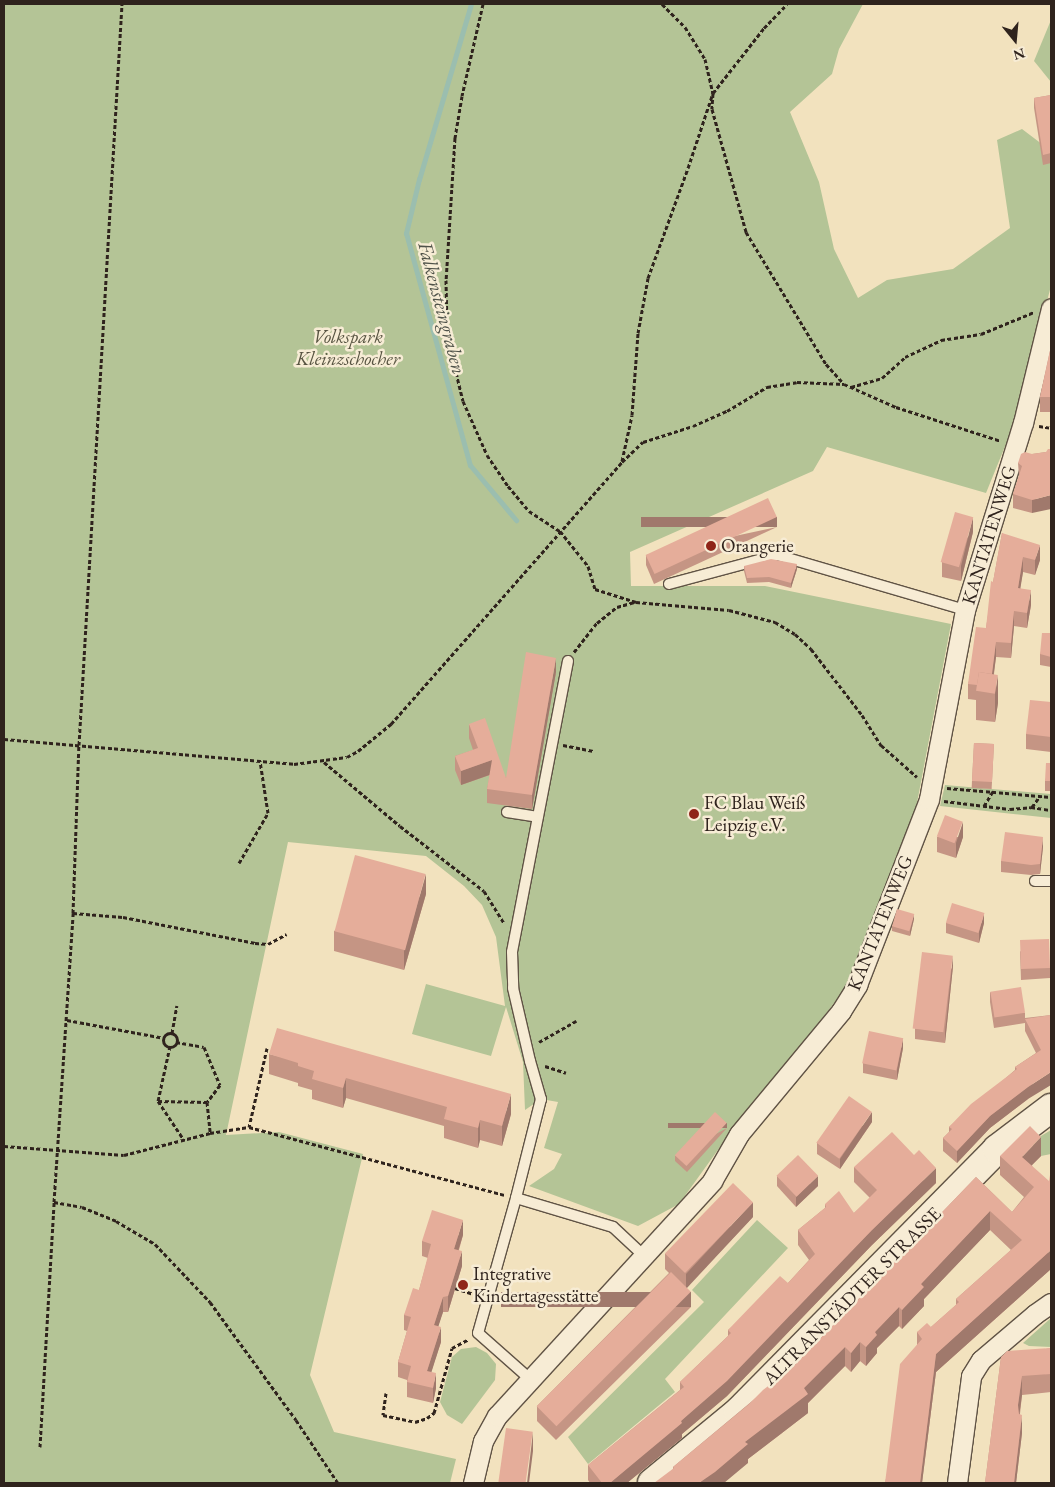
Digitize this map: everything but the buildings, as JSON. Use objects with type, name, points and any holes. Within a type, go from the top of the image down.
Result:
[{"type":"street","name":"KANTATENWEG","points":[[473,1483],[483,1441],[489,1428],[530,1380],[712,1182],[739,1134],[841,1011],[857,985],[931,793],[965,610],[1016,447],[1051,310]]},
{"type":"street","name":"ALTRANSTÄDTER STRASSE","points":[[652,1483],[738,1412],[998,1149],[1051,1108]]},
{"type":"street","points":[[957,1483],[972,1376],[981,1360],[1035,1314],[1051,1303]]},
{"type":"lane","points":[[669,584],[777,555],[965,610]]},
{"type":"lane","points":[[530,1380],[478,1333],[516,1198],[541,1099],[513,988],[512,952],[568,661]]},
{"type":"lane","points":[[507,812],[538,817]]},
{"type":"lane","points":[[1035,881],[1051,881]]},
{"type":"lane","points":[[516,1198],[613,1227],[644,1256]]},
{"type":"path","points":[[40,1447],[57,1151],[67,1020],[73,913],[78,745],[122,4]]},
{"type":"path","points":[[483,4],[462,96],[455,138],[446,280],[447,329],[464,401],[488,455],[508,486],[529,511],[560,531],[588,566],[595,589],[636,602],[729,610],[775,622],[795,634],[830,672],[881,745],[931,793],[984,806],[1010,810],[1031,807],[1051,810]]},
{"type":"path","points":[[662,4],[685,27],[705,59],[712,93],[712,109],[746,232],[826,364],[850,388],[896,407],[1016,447]]},
{"type":"path","points":[[622,462],[632,415],[638,333],[648,278],[688,168],[712,93],[764,28],[787,4]]},
{"type":"path","points":[[850,388],[882,378],[905,358],[941,340],[981,334],[1026,314],[1051,310]]},
{"type":"path","points":[[4,739],[294,764],[324,762],[347,757],[358,751],[390,724],[560,531],[642,442],[693,426],[727,411],[767,387],[797,382],[844,384]]},
{"type":"path","points":[[568,661],[597,623],[617,607],[636,602]]},
{"type":"path","points":[[552,743],[593,751]]},
{"type":"path","points":[[239,863],[268,813],[260,761]]},
{"type":"path","points":[[324,762],[400,826],[484,891],[506,926],[512,952]]},
{"type":"path","points":[[931,793],[993,791],[1051,797]]},
{"type":"path","points":[[984,806],[993,791]]},
{"type":"path","points":[[1031,807],[1040,796]]},
{"type":"path","points":[[73,913],[123,917],[255,943],[268,944],[287,934]]},
{"type":"path","points":[[176,1042],[176,1038],[172,1033],[177,1005]]},
{"type":"path","points":[[67,1020],[164,1038]]},
{"type":"path","points":[[566,1074],[529,1057],[546,1036],[576,1021]]},
{"type":"path","points":[[164,1038],[172,1033]]},
{"type":"path","points":[[164,1038],[164,1043],[170,1046]]},
{"type":"path","points":[[184,1140],[158,1102],[170,1046],[176,1042],[204,1047],[220,1085],[207,1102],[210,1133]]},
{"type":"path","points":[[249,1127],[267,1048]]},
{"type":"path","points":[[158,1102],[207,1102]]},
{"type":"path","points":[[4,1146],[124,1154],[210,1133],[249,1127],[516,1198]]},
{"type":"path","points":[[54,1202],[82,1207],[116,1221],[155,1244],[210,1302],[338,1483]]},
{"type":"path","points":[[455,1288],[488,1298]]},
{"type":"path","points":[[386,1394],[383,1415],[415,1422],[427,1418],[434,1413],[452,1348],[478,1333]]},
{"type":"green space","name":"Volkspark Kleinzschocher","points":[[4,4],[863,4],[839,49],[832,74],[790,112],[819,182],[834,249],[858,298],[887,280],[953,269],[1010,228],[997,140],[1022,129],[1051,151],[1051,286],[1015,422],[986,493],[827,447],[813,471],[630,552],[631,586],[765,586],[951,624],[916,808],[847,986],[778,1077],[746,1111],[679,1204],[638,1226],[529,1186],[554,1169],[562,1154],[544,1148],[558,1102],[541,1099],[525,1110],[523,1062],[506,1007],[491,1056],[412,1034],[426,984],[505,1006],[496,937],[482,905],[464,886],[426,856],[288,842],[226,1135],[279,1132],[363,1154],[310,1375],[334,1432],[456,1459],[450,1483],[4,1483]]},
{"type":"green space","points":[[1051,20],[1051,82],[1034,61]]},
{"type":"green space","points":[[945,785],[1051,794],[1051,818],[940,806]]},
{"type":"green space","points":[[1051,1130],[1051,1154],[1041,1156],[1031,1142]]},
{"type":"green space","points":[[757,1220],[788,1248],[665,1379],[675,1392],[588,1464],[568,1437],[704,1302],[692,1290]]},
{"type":"green space","points":[[1051,1318],[1051,1347],[1029,1346],[1023,1343]]},
{"type":"green space","points":[[476,1347],[487,1353],[496,1364],[495,1380],[462,1424],[447,1415],[440,1402],[452,1357],[461,1349]]},
{"type":"waterway","name":"Falkensteingraben","points":[[471,4],[419,179],[406,233],[470,465],[516,520]]},
{"type":"place","name":"Orangerie","points":[[711,546]]},
{"type":"place","name":"FC Blau Weiß Leipzig e.V.","points":[[694,814]]},
{"type":"place","name":"Integrative Kindertagesstätte","points":[[463,1285]]}]
